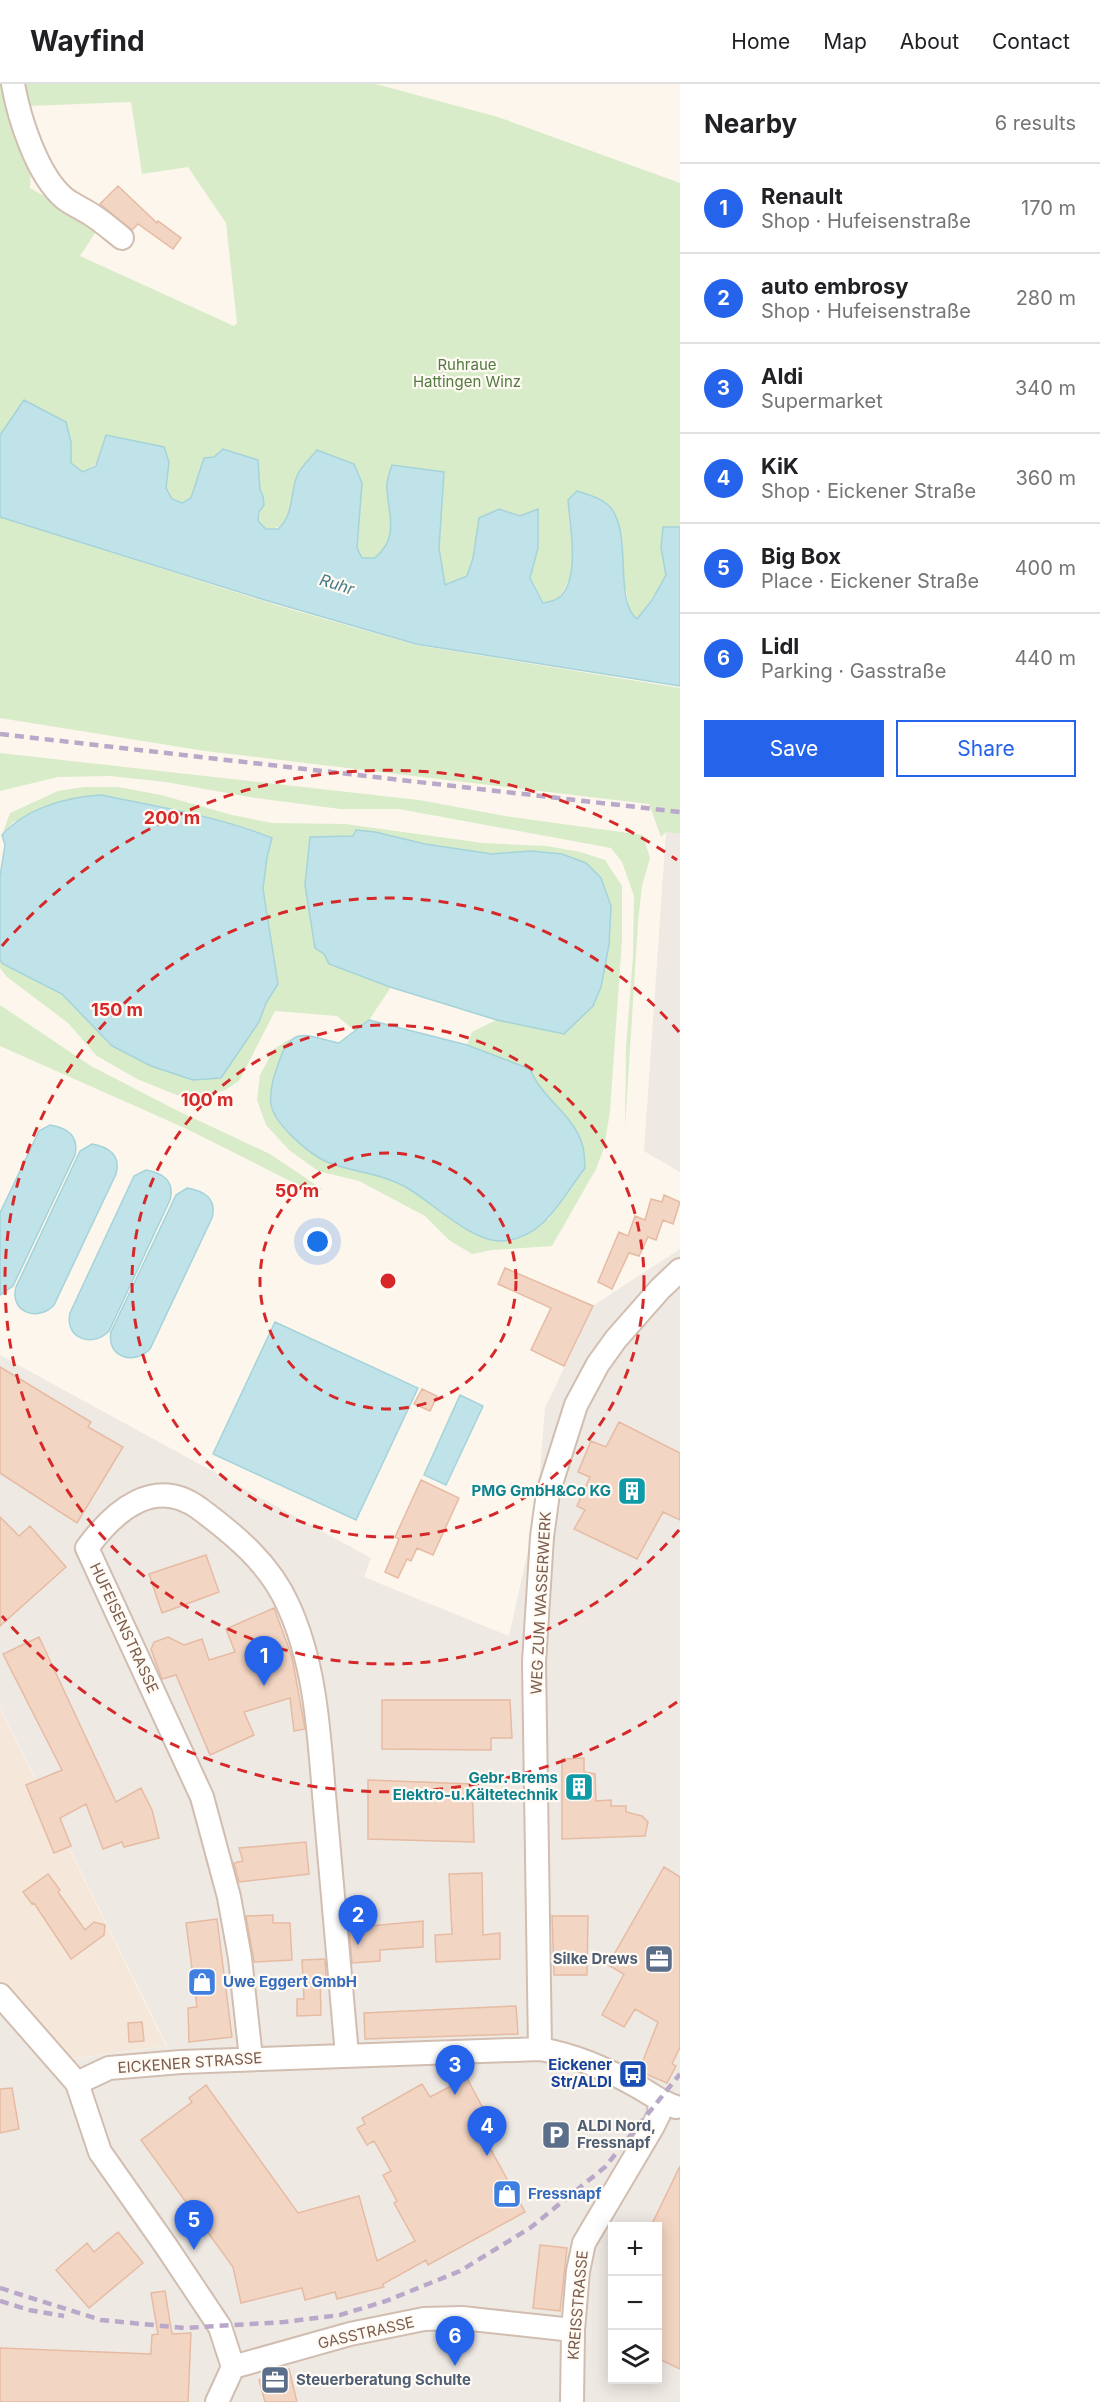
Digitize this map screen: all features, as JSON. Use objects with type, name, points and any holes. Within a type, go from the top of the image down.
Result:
[{"type":"street","points":[[13,84],[16,102],[39,164],[47,178],[64,198],[93,215],[122,238]]},
{"type":"street","name":"WEG ZUM WASSERWERK","points":[[540,2049],[534,1662],[542,1537],[548,1492],[576,1405],[598,1364],[616,1339],[680,1270]]},
{"type":"street","name":"HUFEISENSTRASSE","points":[[251,2058],[240,1958],[229,1897],[202,1797],[87,1548],[101,1528],[119,1511],[137,1501],[155,1496],[176,1497],[195,1504],[238,1537],[266,1568],[288,1604],[312,1683],[347,2055]]},
{"type":"street","points":[[0,1995],[8,2007],[77,2083],[100,2152],[220,2327],[233,2367],[217,2402]]},
{"type":"street","name":"EICKENER STRASSE","points":[[77,2083],[109,2068],[251,2058],[540,2049],[568,2054],[591,2063],[668,2104]]},
{"type":"street","name":"KREISSTRASSE","points":[[572,2402],[573,2330],[578,2271],[584,2243],[658,2114],[668,2104]]},
{"type":"street","name":"GASSTRASSE","points":[[233,2367],[350,2334],[433,2318],[462,2318],[573,2330]]},
{"type":"shaded area","points":[[666,832],[680,834],[680,1172],[644,1151]]},
{"type":"shaded area","points":[[680,1249],[680,2402],[0,2402],[0,2008],[65,2060],[167,2046],[0,1707],[0,1355],[371,1558],[364,1577],[509,1636],[537,1510],[545,1408],[594,1305]]},
{"type":"shaded area","points":[[0,1708],[166,2046],[63,2060],[0,1980]]},
{"type":"green space","name":"Ruhraue Hattingen Winz","points":[[0,84],[376,84],[498,117],[680,183],[680,601],[654,596],[637,619],[630,614],[626,590],[570,579],[559,598],[544,603],[531,578],[532,572],[472,559],[467,576],[444,585],[387,541],[385,549],[375,558],[362,558],[357,548],[358,533],[288,515],[280,526],[266,529],[258,522],[261,508],[191,498],[182,502],[172,500],[166,488],[96,464],[83,472],[71,463],[0,438]],"holes":[[[131,102],[142,174],[188,167],[226,223],[237,323],[234,326],[80,256],[99,227],[30,188],[33,112],[28,106]]]},
{"type":"green space","points":[[0,517],[279,606],[416,645],[680,688],[680,834],[666,832],[661,837],[649,804],[205,751],[0,718]]},
{"type":"green space","points":[[0,753],[419,800],[505,816],[643,835],[650,858],[642,886],[638,922],[625,1128],[626,1048],[633,956],[634,896],[622,862],[611,848],[399,809],[340,809],[249,797],[166,782],[110,776],[58,777],[0,791]]},
{"type":"green space","points":[[84,787],[118,787],[161,795],[232,815],[272,823],[345,824],[483,843],[547,846],[580,852],[605,860],[622,886],[622,940],[610,1111],[604,1148],[596,1169],[552,1246],[492,1250],[472,1254],[449,1240],[425,1216],[359,1181],[318,1171],[289,1150],[266,1125],[257,1100],[260,1075],[274,1049],[290,1039],[284,1049],[327,1162],[382,1176],[408,1188],[480,1237],[549,1219],[563,1195],[571,1122],[536,1085],[529,1069],[467,1045],[472,1032],[496,1020],[391,987],[369,1020],[355,1031],[337,1016],[275,1011],[239,1081],[225,1090],[206,1095],[177,1095],[137,1079],[97,1056],[68,1023],[7,977],[0,968],[0,960],[3,964],[62,994],[112,1046],[151,1066],[193,1080],[220,1078],[259,1022],[266,1003],[278,984],[263,889],[272,838],[253,830],[188,812],[101,795],[13,822],[2,835],[10,813],[58,791]]},
{"type":"green space","points":[[0,1005],[91,1066],[176,1110],[270,1154],[322,1189],[314,1193],[187,1129],[0,1046]]},
{"type":"water","name":"Ruhr","points":[[24,400],[66,422],[71,442],[71,463],[83,472],[96,466],[106,435],[164,447],[169,462],[166,488],[172,499],[182,503],[191,498],[204,458],[214,457],[223,449],[258,460],[260,490],[264,505],[259,512],[258,521],[266,529],[278,529],[287,517],[298,473],[317,450],[354,464],[362,483],[357,548],[362,558],[375,558],[388,542],[391,525],[387,485],[392,465],[444,472],[439,548],[445,585],[467,576],[473,558],[479,518],[499,509],[520,516],[538,509],[538,548],[530,578],[543,603],[561,596],[567,587],[572,564],[568,500],[577,491],[604,502],[615,515],[620,529],[626,596],[630,610],[637,619],[652,600],[666,575],[661,548],[663,527],[680,527],[680,686],[416,644],[268,601],[0,517],[0,435]]},
{"type":"water","points":[[101,795],[209,818],[272,838],[263,889],[278,984],[266,1003],[259,1022],[221,1078],[193,1080],[151,1066],[112,1046],[62,994],[3,964],[0,960],[0,876],[5,845],[2,835],[35,811],[61,801]]},
{"type":"water","points":[[356,830],[492,854],[531,851],[562,854],[586,863],[601,878],[611,906],[609,945],[601,987],[593,1006],[564,1034],[497,1020],[390,987],[329,964],[324,954],[315,948],[305,885],[310,837],[353,836]]},
{"type":"water","points":[[369,1020],[467,1045],[530,1069],[535,1080],[572,1124],[584,1150],[585,1168],[560,1203],[541,1224],[518,1238],[503,1241],[479,1236],[399,1184],[379,1176],[327,1162],[302,1145],[285,1129],[273,1112],[271,1093],[280,1059],[290,1041],[296,1037],[311,1036],[339,1043]]},
{"type":"water","points":[[50,1125],[62,1128],[71,1134],[76,1148],[75,1155],[13,1286],[0,1295],[0,1213],[39,1131]]},
{"type":"water","points":[[92,1144],[104,1147],[112,1153],[117,1162],[116,1174],[54,1305],[41,1313],[27,1312],[17,1303],[16,1287],[80,1151]]},
{"type":"water","points":[[146,1170],[158,1173],[166,1179],[171,1188],[170,1200],[109,1331],[95,1339],[81,1338],[71,1329],[70,1313],[134,1176]]},
{"type":"water","points":[[187,1188],[199,1191],[208,1197],[213,1206],[212,1218],[150,1349],[136,1357],[123,1356],[113,1348],[111,1332],[176,1195]]},
{"type":"water","points":[[275,1322],[418,1388],[356,1520],[213,1454]]},
{"type":"water","points":[[460,1395],[483,1406],[446,1485],[424,1475]]},
{"type":"building","points":[[118,186],[157,223],[158,221],[181,238],[173,249],[138,224],[132,230],[100,204]]},
{"type":"building","points":[[664,1195],[680,1202],[673,1224],[663,1220],[656,1240],[648,1237],[639,1256],[629,1253],[612,1289],[598,1282],[619,1232],[628,1236],[635,1216],[645,1220],[651,1199],[662,1202]]},
{"type":"building","points":[[505,1268],[593,1306],[564,1366],[531,1350],[551,1308],[498,1284]]},
{"type":"building","points":[[0,1367],[91,1422],[88,1427],[123,1447],[77,1523],[0,1473]]},
{"type":"building","points":[[422,1389],[437,1396],[430,1411],[414,1404]]},
{"type":"building","name":"PMG GmbH&Co KG","points":[[619,1422],[680,1453],[680,1520],[663,1512],[637,1559],[574,1529],[585,1510],[577,1506],[590,1477],[578,1472],[591,1441],[606,1447]]},
{"type":"building","points":[[421,1480],[459,1498],[433,1555],[417,1548],[411,1561],[407,1559],[398,1578],[385,1572],[399,1539],[395,1537]]},
{"type":"building","points":[[0,1517],[19,1536],[30,1526],[66,1567],[0,1626]]},
{"type":"building","points":[[206,1555],[219,1592],[162,1613],[149,1574]]},
{"type":"building","points":[[274,1608],[292,1657],[305,1729],[294,1731],[290,1698],[244,1712],[254,1735],[210,1755],[176,1675],[162,1679],[151,1649],[154,1642],[168,1637],[184,1645],[202,1639],[209,1660],[235,1652],[226,1629]]},
{"type":"building","points":[[39,1637],[116,1802],[141,1788],[152,1810],[159,1838],[124,1847],[122,1842],[103,1849],[86,1804],[60,1818],[71,1846],[54,1853],[26,1785],[62,1770],[3,1654]]},
{"type":"building","points":[[382,1700],[510,1700],[512,1738],[491,1738],[491,1750],[382,1749]]},
{"type":"building","name":"Gebr. Brems Elektro-u.Kältetechnik","points":[[584,1758],[584,1772],[595,1774],[596,1801],[611,1800],[611,1806],[626,1806],[626,1812],[642,1816],[648,1822],[645,1836],[562,1839],[562,1759]]},
{"type":"building","points":[[368,1780],[472,1784],[474,1842],[368,1839]]},
{"type":"building","points":[[306,1842],[309,1874],[239,1882],[234,1863],[243,1861],[239,1848]]},
{"type":"building","points":[[664,1867],[680,1877],[680,2047],[672,2064],[676,2066],[667,2083],[639,2071],[658,2022],[635,2009],[624,2027],[602,2015],[624,1974],[608,1965]]},
{"type":"building","points":[[482,1873],[483,1935],[500,1933],[500,1959],[436,1962],[435,1935],[452,1934],[449,1874]]},
{"type":"building","points":[[48,1874],[85,1930],[94,1922],[105,1925],[104,1935],[71,1959],[34,1903],[32,1904],[23,1892]]},
{"type":"building","points":[[273,1915],[273,1923],[290,1923],[292,1960],[254,1962],[246,1916]]},
{"type":"building","points":[[552,1916],[588,1916],[587,1975],[554,1975]]},
{"type":"building","points":[[217,1919],[232,2037],[189,2042],[188,2008],[197,2007],[186,1923]]},
{"type":"building","points":[[423,1921],[423,1947],[380,1950],[380,1961],[352,1963],[349,1928]]},
{"type":"building","points":[[325,1959],[326,1977],[320,1977],[321,2015],[297,2016],[297,1999],[304,1999],[302,1960]]},
{"type":"building","points":[[516,2006],[518,2034],[365,2039],[364,2013]]},
{"type":"building","points":[[142,2022],[144,2041],[129,2042],[128,2023]]},
{"type":"building","points":[[467,2078],[495,2131],[484,2137],[525,2212],[428,2265],[426,2260],[383,2284],[384,2287],[337,2299],[335,2292],[305,2300],[302,2288],[241,2303],[233,2267],[141,2140],[192,2102],[189,2098],[206,2085],[298,2213],[359,2196],[377,2261],[415,2241],[394,2203],[397,2201],[383,2175],[391,2171],[374,2141],[367,2145],[357,2128],[365,2124],[362,2118],[422,2084],[430,2097]]},
{"type":"building","points":[[12,2088],[19,2129],[0,2133],[0,2089]]},
{"type":"building","points":[[680,2166],[680,2369],[662,2360],[662,2222],[653,2222]]},
{"type":"building","points":[[118,2232],[143,2263],[89,2308],[56,2270],[87,2243],[94,2252]]},
{"type":"building","points":[[540,2245],[567,2248],[560,2311],[533,2308]]},
{"type":"building","points":[[165,2291],[172,2334],[191,2333],[188,2402],[0,2402],[0,2348],[151,2354],[152,2335],[158,2334],[151,2293]]},
{"type":"building","points":[[289,2369],[297,2402],[265,2402],[259,2380]]},
{"type":"railway","points":[[0,734],[680,812]]},
{"type":"railway","points":[[0,2288],[101,2320],[184,2328],[284,2322],[340,2315],[386,2301],[460,2271],[530,2228],[605,2167],[680,2074]]},
{"type":"railway","points":[[0,2301],[29,2310],[64,2316]]},
{"type":"place","name":"PMG GmbH&Co KG","points":[[632,1491]]},
{"type":"place","name":"Renault","points":[[264,1686]]},
{"type":"place","name":"Gebr. Brems Elektro-u.Kältetechnik","points":[[579,1787]]},
{"type":"place","name":"auto embrosy","points":[[358,1945]]},
{"type":"place","name":"Silke Drews","points":[[659,1959]]},
{"type":"place","name":"Uwe Eggert GmbH","points":[[202,1982]]},
{"type":"place","name":"Eickener Str/ALDI","points":[[633,2074]]},
{"type":"place","name":"Aldi","points":[[455,2095]]},
{"type":"place","name":"ALDI Nord, Fressnapf","points":[[556,2135]]},
{"type":"place","name":"KiK","points":[[487,2156]]},
{"type":"place","name":"Fressnapf","points":[[507,2194]]},
{"type":"place","name":"Big Box","points":[[194,2250]]},
{"type":"place","name":"Lidl","points":[[455,2366]]},
{"type":"place","name":"Steuerberatung Schulte","points":[[275,2380]]}]
